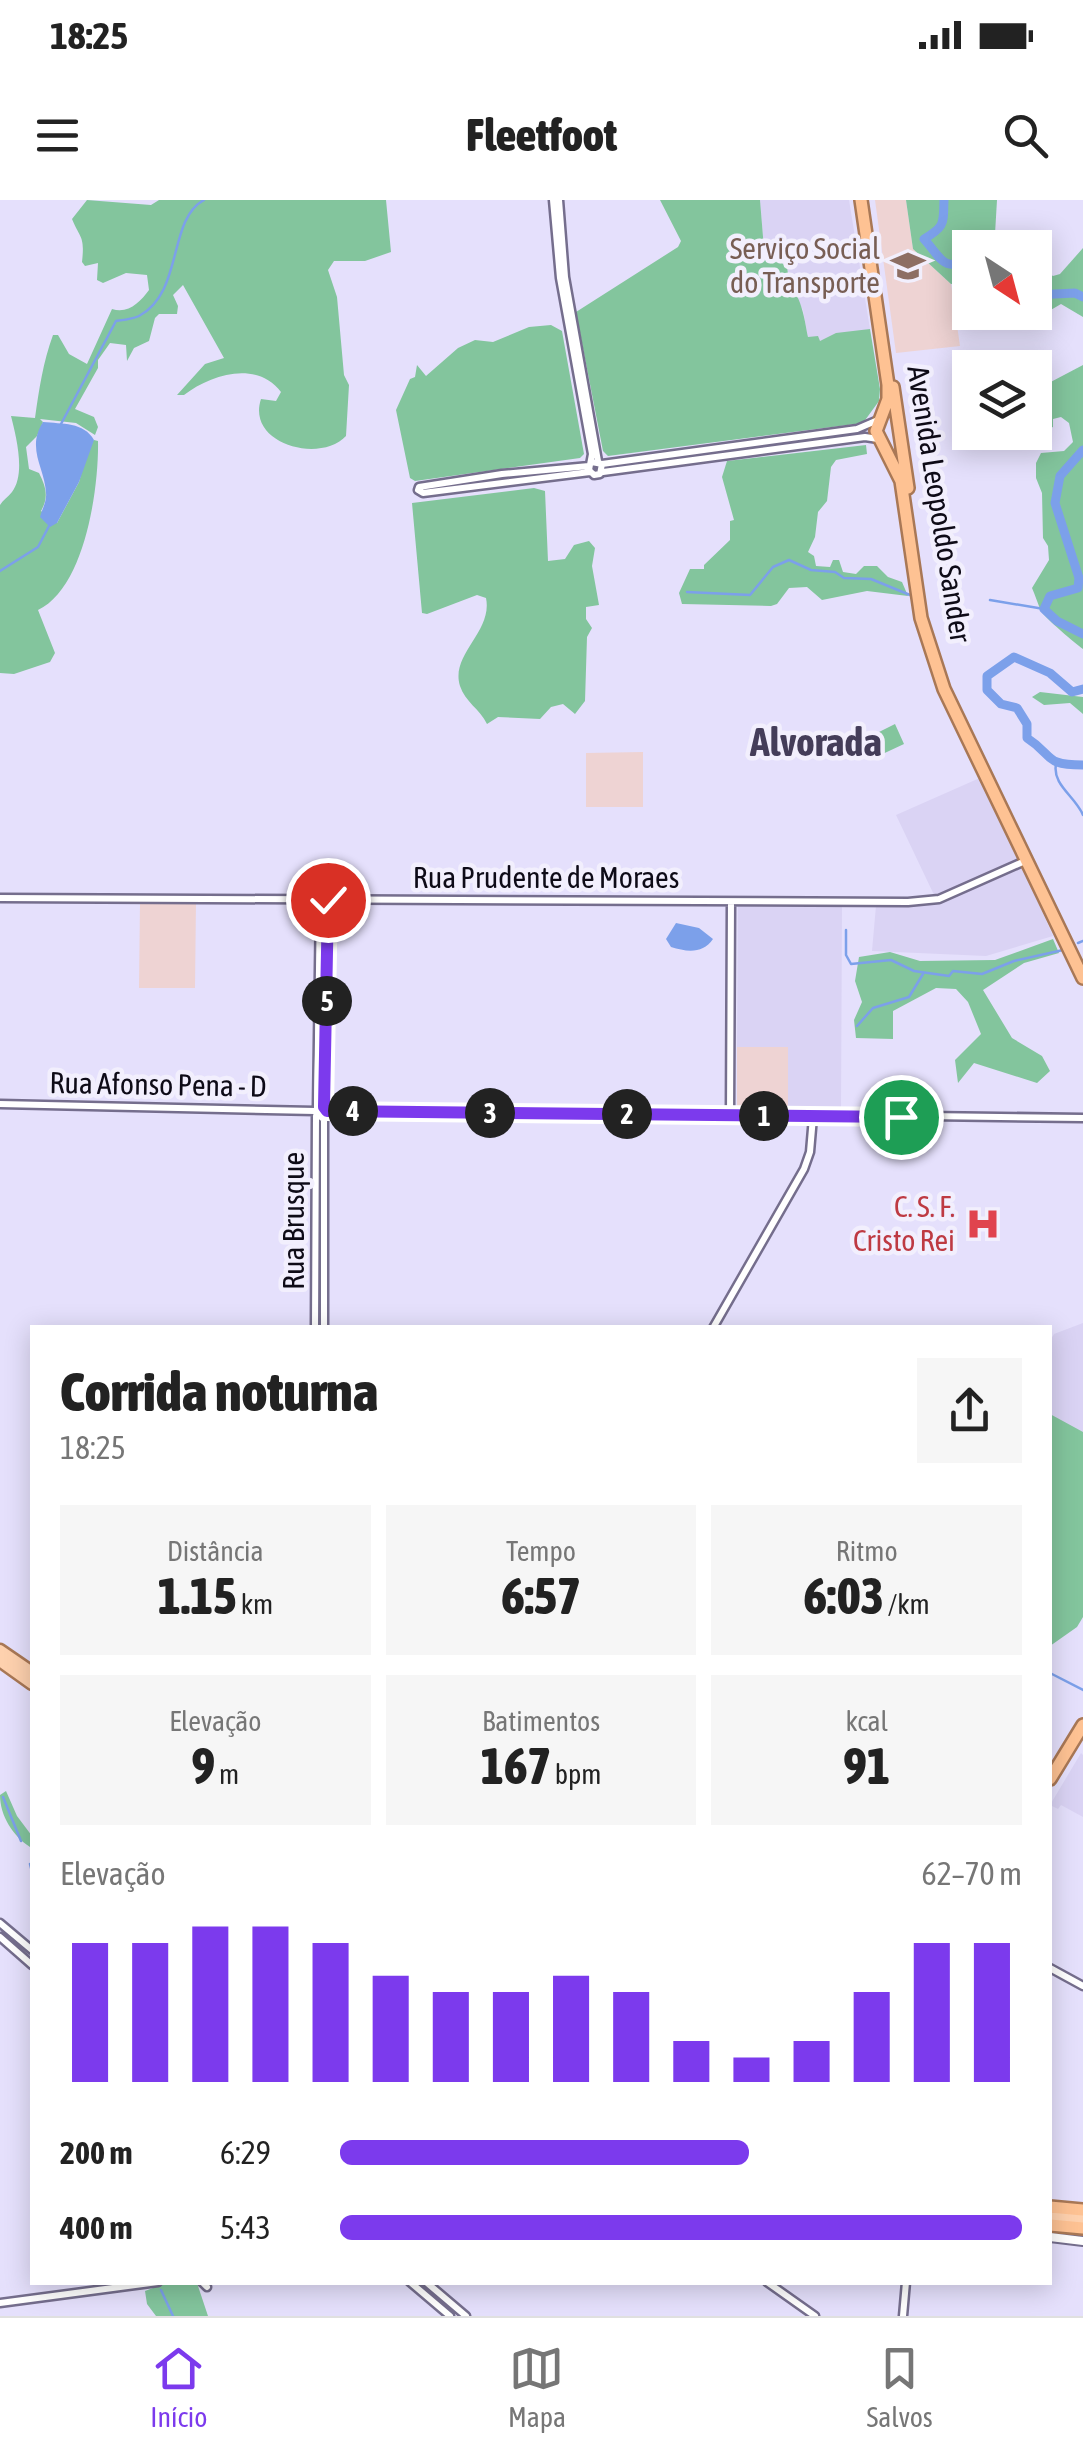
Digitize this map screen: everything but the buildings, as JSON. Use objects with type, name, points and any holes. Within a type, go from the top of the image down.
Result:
[{"type":"highway","name":"Avenida Leopoldo Sander","points":[[864,200],[888,385],[888,399],[878,420],[879,443],[901,481],[920,613],[944,689],[1083,978]]},
{"type":"highway","name":"Avenida Leopoldo Sander","points":[[864,200],[904,442],[921,592],[940,667],[1083,965]]},
{"type":"highway","points":[[878,420],[888,415],[900,421]]},
{"type":"highway","points":[[879,443],[894,451],[904,442]]},
{"type":"highway","points":[[1052,1776],[1083,1725]]},
{"type":"highway","points":[[1052,1787],[1083,1738]]},
{"type":"highway","points":[[1052,2207],[1083,2210]]},
{"type":"highway","points":[[1052,2226],[1083,2228]]},
{"type":"main road","points":[[0,1650],[30,1671]]},
{"type":"main road","points":[[0,1661],[30,1683]]},
{"type":"main road","points":[[1052,2226],[1083,2219]]},
{"type":"main road","points":[[1052,2226],[1083,2241]]},
{"type":"street","points":[[556,200],[596,466]]},
{"type":"street","points":[[878,420],[857,429],[596,466],[423,493],[418,490],[502,474],[596,466],[865,436],[879,443]]},
{"type":"street","name":"Rua Prudente de Moraes","points":[[0,898],[933,900],[1026,861]]},
{"type":"street","name":"Rua Brusque","points":[[316,1325],[324,900]]},
{"type":"street","points":[[730,1116],[731,902]]},
{"type":"street","name":"Rua Afonso Pena - D","points":[[0,1104],[321,1112],[1083,1118]]},
{"type":"street","name":"Rua Brusque","points":[[321,1112],[324,1325]]},
{"type":"street","points":[[715,1325],[804,1168],[810,1152],[813,1116]]},
{"type":"street","points":[[0,1923],[30,1948]]},
{"type":"street","points":[[0,1937],[30,1962]]},
{"type":"street","points":[[1052,1969],[1083,1986]]},
{"type":"street","points":[[0,2302],[134,2285]]},
{"type":"street","points":[[414,2285],[450,2316]]},
{"type":"street","points":[[430,2285],[466,2316]]},
{"type":"street","points":[[770,2285],[815,2316]]},
{"type":"street","points":[[903,2316],[906,2285]]},
{"type":"shaded area","points":[[760,200],[849,200],[870,329],[819,341],[808,338],[803,310],[791,287],[787,267],[764,249]]},
{"type":"shaded area","name":"Serviço Social do Transporte","points":[[875,200],[906,200],[913,249],[951,284],[952,330],[958,330],[960,346],[896,353]]},
{"type":"shaded area","points":[[643,752],[643,807],[586,807],[586,753]]},
{"type":"shaded area","points":[[982,777],[1053,936],[986,956],[872,951],[876,906],[932,904],[935,897],[896,815]]},
{"type":"shaded area","points":[[140,902],[196,902],[195,988],[139,988]]},
{"type":"shaded area","points":[[738,906],[842,906],[841,1111],[788,1110],[788,1047],[737,1047]]},
{"type":"shaded area","points":[[737,1047],[788,1047],[788,1110],[737,1110]]},
{"type":"shaded area","points":[[1083,1323],[1080,1433],[1052,1415],[1054,1334]]},
{"type":"shaded area","points":[[1081,1753],[1083,1817],[1061,1805],[1058,1809],[1052,1802]]},
{"type":"green space","points":[[87,200],[151,205],[159,200],[386,200],[391,252],[365,261],[334,261],[328,270],[337,297],[344,375],[349,385],[346,436],[334,444],[304,448],[274,438],[259,415],[261,399],[276,401],[281,392],[260,376],[220,376],[177,395],[205,364],[224,358],[183,285],[173,295],[177,314],[159,314],[149,341],[134,348],[127,361],[126,345],[110,343],[75,409],[94,417],[98,427],[95,435],[76,423],[40,419],[43,422],[37,436],[26,447],[29,469],[39,473],[45,487],[41,511],[57,523],[79,482],[89,445],[94,440],[98,441],[96,484],[78,559],[54,598],[38,610],[55,653],[50,662],[14,674],[0,673],[0,505],[16,484],[19,465],[11,416],[35,418],[53,335],[58,335],[69,354],[87,364],[112,309],[129,308],[149,290],[147,275],[126,273],[103,283],[97,280],[98,263],[85,266],[82,262],[82,242],[72,219]]},
{"type":"green space","points":[[660,200],[760,200],[764,249],[787,267],[808,337],[818,336],[820,341],[836,333],[870,329],[880,389],[879,401],[863,423],[608,456],[603,451],[576,312],[678,247],[681,241]]},
{"type":"green space","points":[[906,200],[997,200],[995,230],[952,230],[952,284],[913,249]]},
{"type":"green space","points":[[1083,248],[1083,317],[1061,304],[1052,309],[1052,275],[1060,274]]},
{"type":"green space","points":[[551,325],[562,331],[584,454],[580,458],[415,481],[410,478],[396,410],[410,379],[415,377],[417,365],[426,376],[458,348],[475,340],[493,342],[529,327]]},
{"type":"green space","points":[[1083,365],[1083,649],[1044,615],[1032,588],[1049,560],[1043,538],[1042,493],[1036,463],[1041,453],[1064,451],[1073,442],[1069,423],[1061,417],[1053,419],[1052,427],[1052,381]]},
{"type":"green space","points":[[866,445],[867,454],[836,460],[831,467],[827,501],[818,512],[815,537],[808,552],[814,556],[816,566],[830,567],[833,560],[839,560],[843,572],[856,574],[864,566],[877,566],[888,577],[902,582],[908,596],[867,591],[822,600],[807,587],[789,588],[771,606],[682,604],[679,593],[690,569],[704,569],[730,540],[730,521],[734,520],[722,477],[727,461]]},
{"type":"green space","points":[[534,488],[545,491],[548,561],[565,559],[574,545],[589,541],[595,548],[592,566],[599,605],[586,607],[586,619],[592,628],[587,637],[585,701],[575,714],[563,704],[551,707],[540,719],[498,717],[487,724],[462,692],[459,674],[483,622],[486,598],[477,595],[422,613],[412,503]]},
{"type":"green space","points":[[1040,692],[1083,697],[1083,714],[1070,703],[1044,705],[1032,697]]},
{"type":"green space","points":[[895,724],[904,744],[874,758],[865,739]]},
{"type":"green space","points":[[1053,939],[1059,953],[1024,963],[983,990],[1012,1038],[1042,1056],[1050,1071],[1037,1083],[974,1063],[958,1083],[955,1060],[981,1034],[968,1002],[956,989],[936,988],[893,1011],[893,1039],[856,1038],[854,1020],[862,1002],[855,981],[859,957],[890,952],[920,961],[995,960]]},
{"type":"green space","points":[[1052,1415],[1083,1432],[1083,1617],[1077,1627],[1052,1645]]},
{"type":"green space","points":[[6,1791],[30,1833],[30,1847],[5,1818],[0,1795]]},
{"type":"green space","points":[[161,2285],[198,2285],[208,2316],[156,2316],[147,2304],[145,2291]]},
{"type":"water","points":[[43,422],[78,427],[94,440],[79,482],[57,523],[50,527],[40,517],[46,493],[36,441]]},
{"type":"water","points":[[676,923],[699,928],[713,939],[694,951],[671,947],[666,939]]},
{"type":"waterway","points":[[61,424],[116,321],[139,316],[163,291],[185,223],[204,200]]},
{"type":"waterway","points":[[944,200],[942,223],[924,239],[939,257],[952,265]]},
{"type":"waterway","points":[[1052,294],[1075,293],[1083,297]]},
{"type":"waterway","points":[[1083,450],[1060,476],[1055,503],[1079,578],[1078,588],[1050,596],[1044,609],[1057,621],[1083,634]]},
{"type":"waterway","points":[[0,571],[38,547],[49,526]]},
{"type":"waterway","points":[[687,592],[750,595],[773,567],[789,560],[844,578],[871,579],[910,595]]},
{"type":"waterway","points":[[990,600],[1044,609]]},
{"type":"waterway","points":[[1083,689],[1072,692],[1050,673],[1014,657],[987,676],[987,690],[1001,704],[1017,708],[1027,724],[1027,738],[1055,761],[1083,765]]},
{"type":"waterway","points":[[1056,764],[1057,778],[1083,815]]},
{"type":"waterway","points":[[846,930],[846,955],[851,964],[891,960],[914,971],[949,976],[953,971],[982,974],[1014,961],[1063,950]]},
{"type":"waterway","points":[[1078,943],[1083,941]]},
{"type":"waterway","points":[[857,1026],[873,1008],[909,997],[923,974]]},
{"type":"waterway","points":[[1052,1674],[1083,1690]]},
{"type":"waterway","points":[[3,1797],[21,1841]]},
{"type":"waterway","points":[[161,2290],[173,2316]]},
{"type":"place","name":"Serviço Social do Transporte","points":[[908,266]]},
{"type":"place","name":"C. S. F. Cristo Rei","points":[[983,1224]]},
{"type":"district","name":"Alvorada","points":[[816,742]]},
{"type":"route","points":[[328,900],[324,1107],[327,1111],[901,1117]]}]
